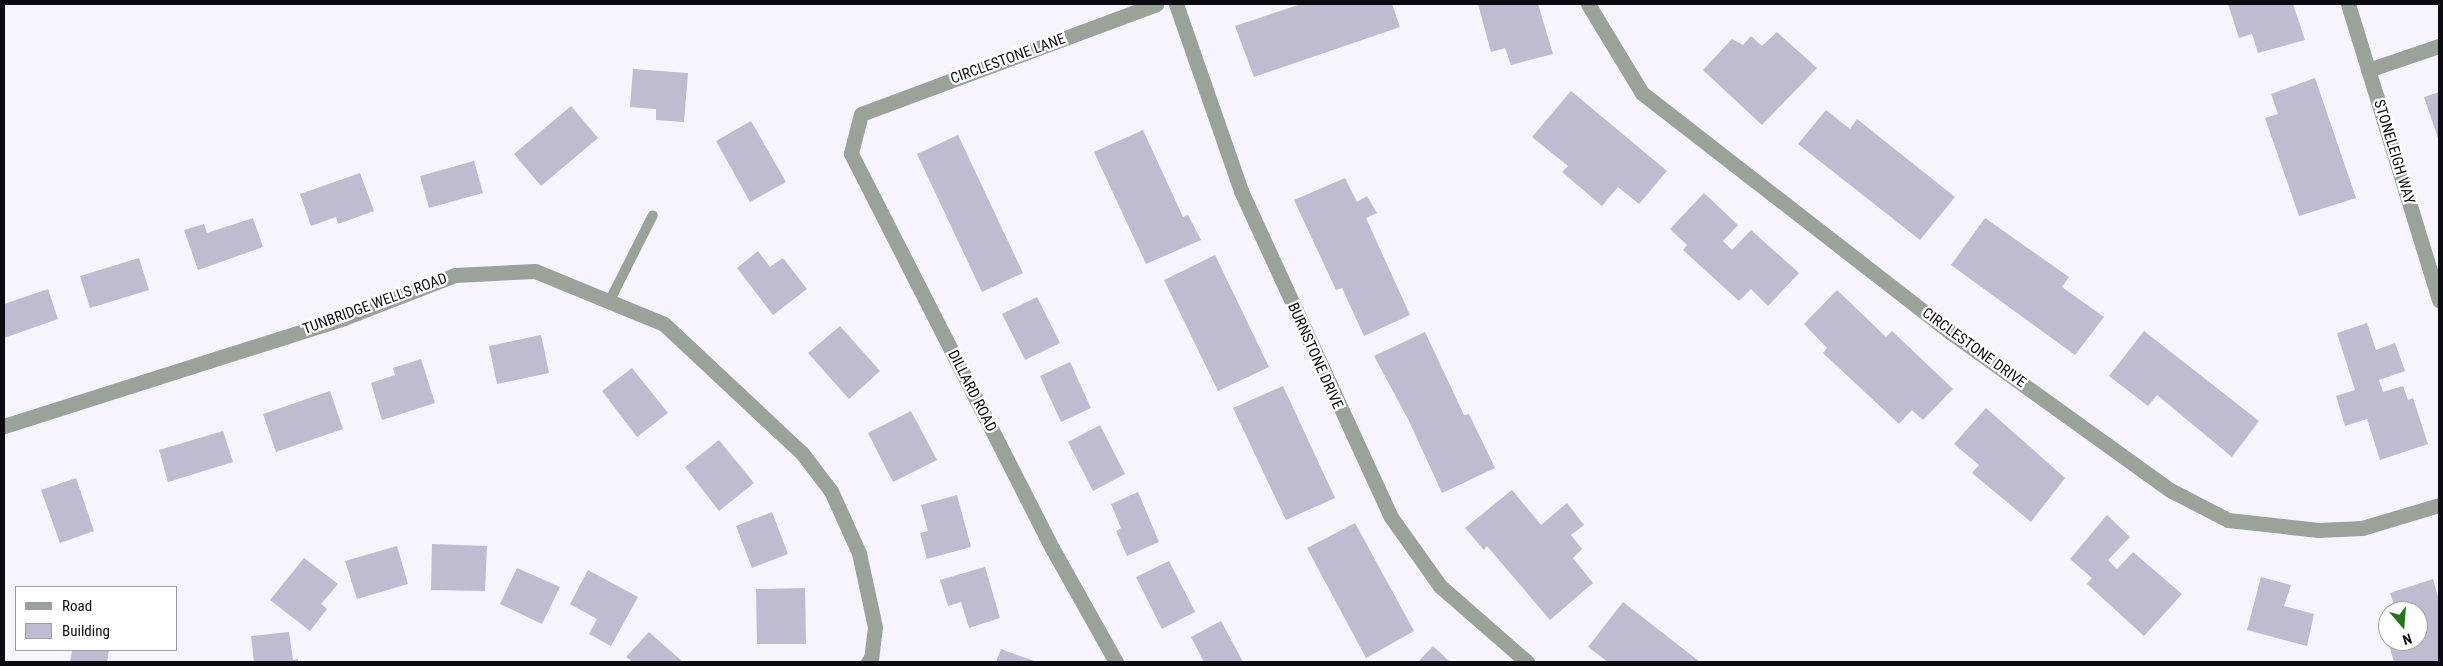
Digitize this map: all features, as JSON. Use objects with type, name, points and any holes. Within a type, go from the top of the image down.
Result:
[{"type":"street","name":"CIRCLESTONE LANE","points":[[861,114],[1156,4]]},
{"type":"street","name":"BURNSTONE DRIVE","points":[[1176,4],[1241,191],[1391,517],[1440,586],[1527,662]]},
{"type":"street","name":"CIRCLESTONE DRIVE","points":[[1588,4],[1642,93],[1950,332],[2170,490],[2228,520],[2318,530],[2362,528],[2439,505]]},
{"type":"street","name":"STONELEIGH WAY","points":[[2348,4],[2439,300]]},
{"type":"street","points":[[2368,70],[2439,46]]},
{"type":"street","name":"DILLARD ROAD","points":[[861,114],[851,153],[1052,548],[1116,662]]},
{"type":"street","name":"TUNBRIDGE WELLS ROAD","points":[[4,426],[344,318],[455,276],[535,271],[664,324],[802,453],[831,491],[859,553],[875,627],[871,658],[868,662]]},
{"type":"lane","points":[[609,302],[653,215]]},
{"type":"building","points":[[1301,4],[1392,4],[1400,27],[1254,77],[1235,26]]},
{"type":"building","points":[[1478,4],[1538,4],[1553,54],[1511,65],[1505,48],[1491,52]]},
{"type":"building","points":[[2228,4],[2293,4],[2305,40],[2258,53],[2252,34],[2239,38]]},
{"type":"building","points":[[1777,32],[1817,68],[1762,125],[1703,70],[1732,39],[1743,45],[1751,36],[1762,46]]},
{"type":"building","points":[[633,69],[688,73],[684,122],[656,120],[656,109],[630,107]]},
{"type":"building","points":[[2315,78],[2356,198],[2299,216],[2265,118],[2278,114],[2271,94]]},
{"type":"building","points":[[1571,91],[1667,171],[1639,204],[1618,187],[1602,206],[1562,172],[1568,166],[1532,137]]},
{"type":"building","points":[[2439,92],[2439,141],[2424,97]]},
{"type":"building","points":[[571,106],[598,138],[541,186],[514,154]]},
{"type":"building","points":[[1826,110],[1850,129],[1857,119],[1955,197],[1920,240],[1798,144]]},
{"type":"building","points":[[751,121],[786,182],[750,202],[716,141]]},
{"type":"building","points":[[1143,130],[1183,217],[1188,215],[1201,240],[1146,264],[1094,152]]},
{"type":"building","points":[[958,135],[1023,273],[982,292],[917,154]]},
{"type":"building","points":[[474,161],[483,193],[429,208],[420,176]]},
{"type":"building","points":[[360,173],[374,211],[338,224],[336,217],[311,226],[300,194]]},
{"type":"building","points":[[1345,178],[1357,202],[1367,196],[1377,213],[1366,218],[1410,315],[1364,336],[1342,288],[1336,290],[1294,200]]},
{"type":"building","points":[[1704,193],[1738,225],[1723,241],[1732,250],[1751,230],[1799,273],[1768,306],[1751,289],[1739,301],[1683,250],[1687,245],[1670,229]]},
{"type":"building","points":[[253,218],[263,247],[198,270],[184,230],[204,224],[207,233]]},
{"type":"building","points":[[1985,218],[2069,277],[2062,287],[2104,317],[2075,355],[1951,265]]},
{"type":"building","points":[[758,251],[770,267],[783,258],[807,289],[773,315],[737,268]]},
{"type":"building","points":[[1215,255],[1269,367],[1218,391],[1164,280]]},
{"type":"building","points":[[139,258],[149,290],[90,308],[80,276]]},
{"type":"building","points":[[48,289],[58,319],[4,338],[4,304]]},
{"type":"building","points":[[1837,290],[1886,337],[1892,331],[1953,389],[1923,420],[1912,410],[1899,424],[1823,353],[1827,348],[1804,324]]},
{"type":"building","points":[[1037,297],[1060,343],[1025,360],[1002,314]]},
{"type":"building","points":[[2367,323],[2376,350],[2395,343],[2405,371],[2379,380],[2383,392],[2403,386],[2408,400],[2413,398],[2428,444],[2380,460],[2367,419],[2345,426],[2336,396],[2355,390],[2337,333]]},
{"type":"building","points":[[840,326],[880,371],[849,399],[808,353]]},
{"type":"building","points":[[2144,331],[2259,421],[2232,457],[2157,395],[2148,406],[2109,376]]},
{"type":"building","points":[[1425,332],[1464,415],[1469,414],[1495,468],[1442,493],[1408,419],[1374,356]]},
{"type":"building","points":[[541,335],[549,373],[497,384],[489,346]]},
{"type":"building","points":[[421,359],[435,403],[382,420],[371,383],[395,375],[393,368]]},
{"type":"building","points":[[1070,362],[1091,408],[1061,422],[1040,376]]},
{"type":"building","points":[[632,368],[668,413],[637,437],[602,391]]},
{"type":"building","points":[[1283,386],[1335,498],[1286,520],[1233,408]]},
{"type":"building","points":[[330,391],[343,429],[276,452],[263,414]]},
{"type":"building","points":[[1986,408],[2065,478],[2031,522],[1972,473],[1979,465],[1954,444]]},
{"type":"building","points":[[911,411],[937,460],[893,482],[868,433]]},
{"type":"building","points":[[1100,425],[1125,474],[1093,491],[1068,442]]},
{"type":"building","points":[[223,431],[233,462],[168,482],[159,450]]},
{"type":"building","points":[[719,440],[754,483],[719,511],[685,467]]},
{"type":"building","points":[[76,478],[94,531],[60,543],[41,490]]},
{"type":"building","points":[[1512,490],[1541,525],[1567,503],[1584,525],[1571,535],[1582,549],[1573,558],[1593,583],[1550,620],[1487,546],[1484,550],[1465,528]]},
{"type":"building","points":[[1138,492],[1159,542],[1127,556],[1116,531],[1121,528],[1111,504]]},
{"type":"building","points":[[957,495],[971,547],[927,559],[920,533],[928,531],[921,505]]},
{"type":"building","points":[[772,512],[788,554],[752,568],[736,526]]},
{"type":"building","points":[[2107,515],[2130,537],[2108,560],[2117,569],[2133,552],[2182,594],[2144,636],[2087,584],[2092,578],[2070,559]]},
{"type":"building","points":[[1355,523],[1414,631],[1366,658],[1307,548]]},
{"type":"building","points":[[432,544],[487,546],[485,591],[431,590]]},
{"type":"building","points":[[397,546],[408,584],[357,599],[345,561]]},
{"type":"building","points":[[304,558],[338,584],[321,604],[327,609],[310,631],[270,600]]},
{"type":"building","points":[[1169,561],[1195,612],[1162,629],[1136,577]]},
{"type":"building","points":[[985,567],[1000,618],[969,628],[961,602],[948,606],[940,580]]},
{"type":"building","points":[[517,568],[560,587],[542,624],[500,604]]},
{"type":"building","points":[[588,570],[638,597],[611,646],[589,634],[597,619],[570,604]]},
{"type":"building","points":[[2261,577],[2291,585],[2284,606],[2314,614],[2307,646],[2247,630]]},
{"type":"building","points":[[2433,579],[2439,601],[2439,662],[2394,662],[2391,651],[2428,651],[2428,601],[2393,601],[2390,593]]},
{"type":"building","points":[[805,588],[806,644],[757,644],[756,589]]},
{"type":"building","points":[[1623,602],[1700,662],[1608,662],[1588,647]]},
{"type":"building","points":[[1221,621],[1243,662],[1204,662],[1191,637]]},
{"type":"building","points":[[289,632],[293,660],[298,659],[298,662],[254,662],[251,636]]},
{"type":"building","points":[[649,632],[683,662],[633,662],[626,657]]},
{"type":"building","points":[[1433,646],[1450,662],[1418,662]]},
{"type":"building","points":[[1001,649],[1037,662],[996,662]]},
{"type":"building","points":[[72,651],[109,651],[107,662],[70,662]]}]
